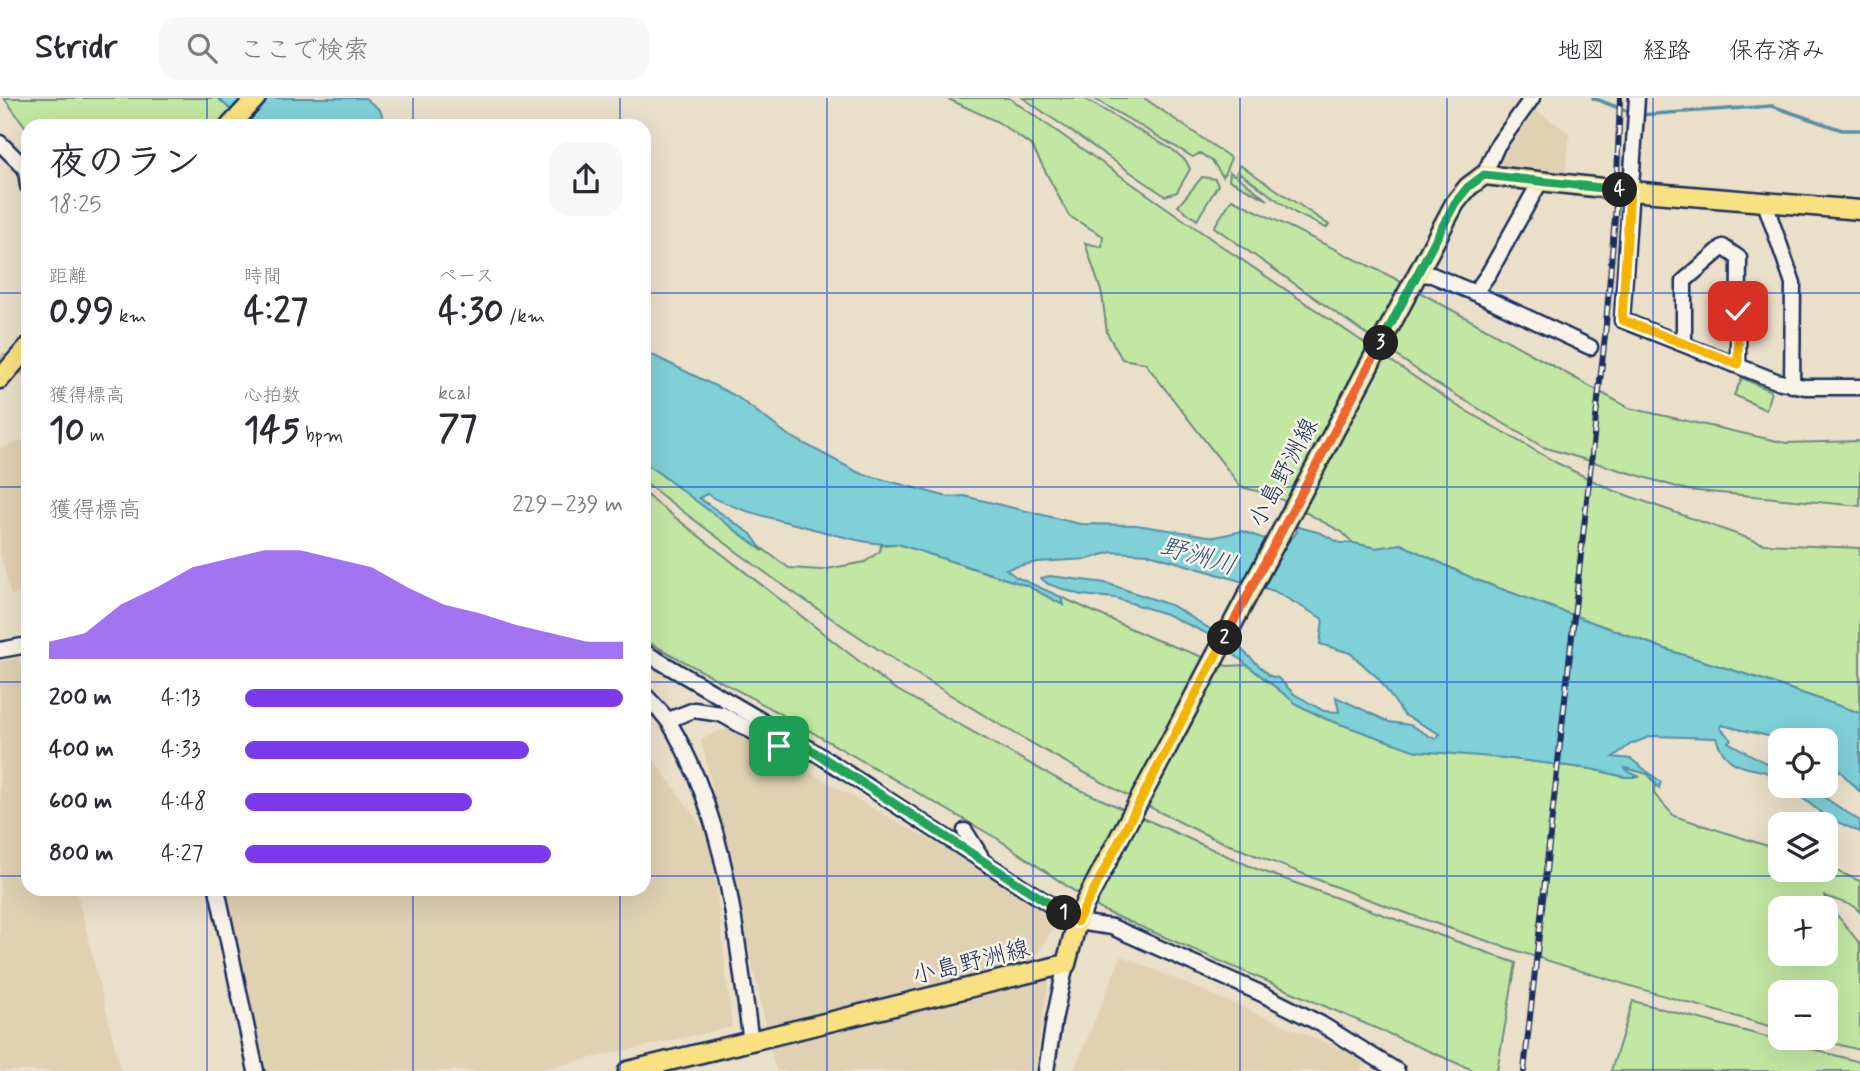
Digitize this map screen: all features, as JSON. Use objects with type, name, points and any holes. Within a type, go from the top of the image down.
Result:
[{"type":"main road","points":[[236,119],[256,98]]},
{"type":"main road","points":[[1484,175],[1630,191],[1860,210]]},
{"type":"main road","name":"小島野洲線","points":[[628,1071],[1066,964],[1077,922],[1086,901],[1455,203],[1468,187],[1484,175]]},
{"type":"main road","points":[[0,379],[21,355]]},
{"type":"street","points":[[1484,175],[1497,146],[1532,98]]},
{"type":"street","points":[[1636,109],[1622,320],[1776,381],[1805,387],[1860,387]]},
{"type":"street","points":[[0,143],[21,165]]},
{"type":"street","points":[[1475,292],[1489,273],[1540,182]]},
{"type":"street","points":[[1767,202],[1767,209],[1793,283],[1792,385]]},
{"type":"street","points":[[1684,343],[1684,281],[1723,247],[1739,258],[1738,364]]},
{"type":"street","points":[[1415,279],[1432,275],[1475,292],[1590,347]]},
{"type":"street","points":[[0,650],[21,646]]},
{"type":"street","points":[[651,656],[805,746],[1077,922],[1112,927],[1258,992],[1321,1024],[1397,1071]]},
{"type":"street","points":[[651,702],[667,720],[696,775],[718,838],[728,886],[751,1042]]},
{"type":"street","points":[[667,720],[694,710],[721,714],[779,746],[805,746]]},
{"type":"street","points":[[965,831],[983,859]]},
{"type":"street","points":[[218,896],[256,1071]]},
{"type":"street","points":[[1046,1071],[1066,964]]},
{"type":"shaded area","points":[[1535,110],[1570,133],[1565,174],[1503,168],[1501,160]]},
{"type":"shaded area","points":[[21,440],[21,592],[11,596],[0,552],[0,448]]},
{"type":"shaded area","points":[[19,658],[21,666],[21,896],[78,896],[121,1071],[0,1071],[0,662]]},
{"type":"shaded area","points":[[729,727],[1061,914],[1033,962],[766,1025],[701,739]]},
{"type":"shaded area","points":[[651,756],[711,839],[732,1027],[532,1071],[266,1071],[228,896],[651,896]]},
{"type":"shaded area","points":[[1121,956],[1364,1059],[1361,1071],[1074,1071]]},
{"type":"shaded area","points":[[1049,977],[1035,1071],[776,1071],[770,1047]]},
{"type":"green space","points":[[4,98],[218,98],[240,119],[21,119]]},
{"type":"green space","points":[[946,98],[1009,98],[1456,405],[1557,463],[1612,490],[1764,544],[1860,548],[1860,713],[1671,651],[1474,579],[1401,544],[1376,548],[1353,543],[1342,532],[1273,495],[1241,487],[1145,363],[1122,359],[1107,333],[1102,294],[1085,243],[1102,247],[1103,236],[1069,216],[1032,146],[998,122]]},
{"type":"green space","points":[[1023,98],[1083,98],[1173,150],[1186,161],[1190,169],[1177,192],[1165,196]]},
{"type":"green space","points":[[1093,98],[1144,98],[1231,158],[1223,177],[1213,162],[1200,153],[1193,157]]},
{"type":"green space","points":[[1240,165],[1329,225],[1326,228],[1295,213],[1240,173],[1238,177],[1268,200],[1229,180],[1230,172],[1235,176]]},
{"type":"green space","points":[[1202,177],[1215,179],[1218,185],[1197,220],[1178,206]]},
{"type":"green space","points":[[1232,199],[1394,278],[1629,408],[1786,443],[1860,441],[1860,506],[1687,490],[1543,447],[1434,382],[1214,227]]},
{"type":"green space","points":[[1742,378],[1771,391],[1766,410],[1734,395]]},
{"type":"green space","points":[[651,467],[789,568],[821,570],[865,562],[880,551],[881,545],[898,544],[1028,586],[1062,604],[1061,597],[1154,639],[1227,666],[1247,665],[1298,705],[1326,719],[1370,734],[1504,758],[1591,769],[1625,777],[1627,771],[1624,767],[1648,774],[1656,785],[1654,794],[1674,816],[1768,846],[1768,882],[1838,882],[1838,872],[1860,881],[1860,912],[1854,906],[1838,900],[1838,896],[1768,896],[1768,966],[1838,966],[1838,916],[1860,944],[1860,1050],[1838,1044],[1838,980],[1768,980],[1768,1026],[1481,939],[1364,898],[1208,836],[1033,744],[929,682],[777,581],[651,487]]},
{"type":"green space","points":[[651,498],[892,687],[1065,783],[1254,868],[1516,963],[1497,1071],[1475,1071],[1102,910],[998,839],[763,704],[651,644]]},
{"type":"green space","points":[[1633,1001],[1768,1037],[1768,1050],[1815,1050],[1860,1062],[1860,1071],[1611,1071]]},
{"type":"water","points":[[218,98],[365,98],[380,110],[383,119],[240,119]]},
{"type":"water","name":"野洲川","points":[[651,354],[736,396],[788,435],[859,473],[948,497],[964,496],[1080,524],[1136,525],[1215,537],[1242,531],[1285,546],[1297,532],[1295,526],[1321,533],[1340,543],[1376,548],[1401,544],[1474,579],[1671,651],[1860,713],[1860,792],[1838,769],[1838,728],[1768,728],[1768,736],[1721,725],[1720,728],[1731,739],[1728,742],[1768,764],[1768,773],[1736,764],[1722,751],[1716,738],[1652,736],[1631,744],[1613,757],[1631,759],[1661,782],[1659,788],[1648,774],[1625,768],[1640,777],[1504,758],[1416,751],[1326,719],[1298,705],[1208,634],[1166,614],[1115,598],[1081,595],[1048,584],[1041,578],[1050,576],[1106,583],[1173,606],[1239,647],[1270,676],[1278,678],[1294,694],[1324,711],[1339,712],[1336,697],[1389,722],[1410,725],[1435,739],[1440,734],[1404,715],[1378,678],[1350,653],[1320,644],[1323,619],[1274,591],[1149,554],[1112,552],[1088,559],[1037,562],[1006,569],[1016,577],[1061,597],[1063,605],[1028,586],[898,544],[863,541],[829,533],[742,510],[707,494],[699,498],[751,534],[763,551],[651,467]]},
{"type":"water","points":[[1802,798],[1825,798],[1860,821],[1860,832],[1838,822],[1838,812],[1820,812]]},
{"type":"waterway","points":[[1593,98],[1632,113]]},
{"type":"waterway","points":[[1639,115],[1772,106],[1842,130],[1860,130]]},
{"type":"tunnel","points":[[0,359],[21,367]]},
{"type":"railway","points":[[1524,1071],[1605,336],[1616,205],[1620,98]]},
{"type":"route","points":[[779,746],[805,746],[1077,922],[1455,203],[1468,187],[1484,175],[1630,191],[1622,320],[1738,364],[1738,311]]}]
